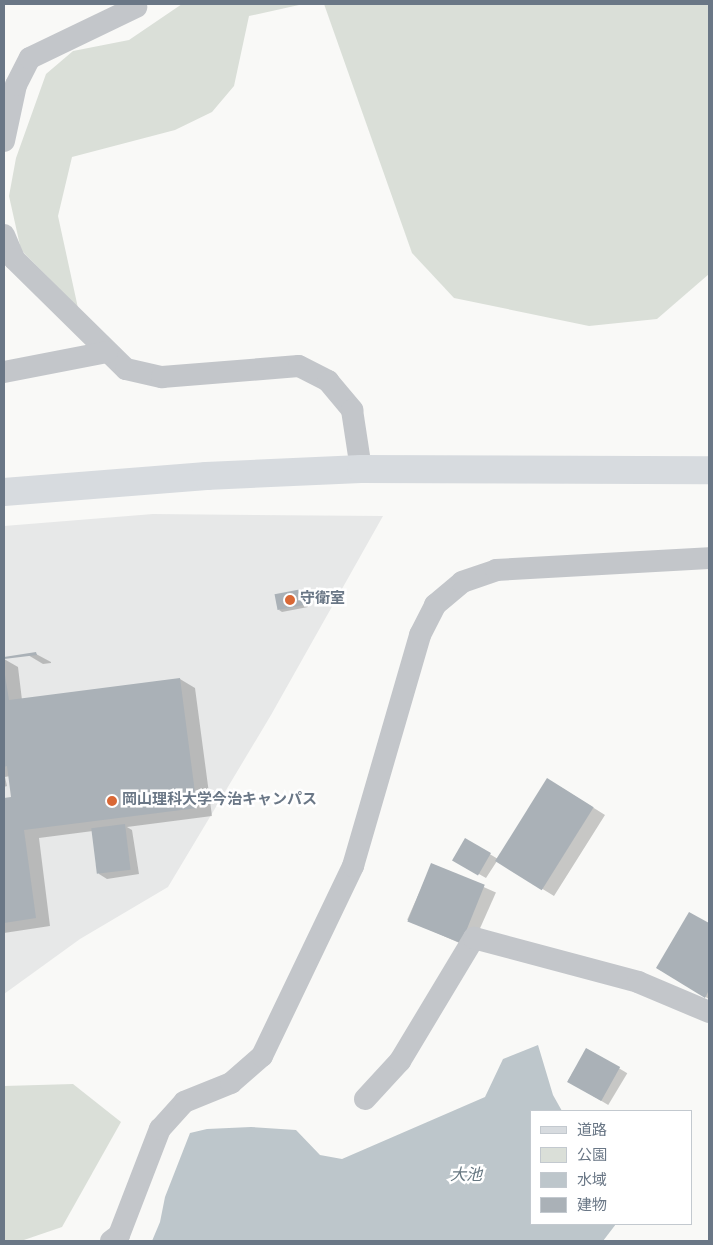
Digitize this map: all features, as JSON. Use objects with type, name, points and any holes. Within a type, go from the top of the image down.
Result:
[{"type":"street","points":[[4,141],[16,86],[30,58],[136,8]]},
{"type":"street","points":[[4,235],[14,259],[126,368],[162,377],[299,366],[328,381],[352,410],[361,469]]},
{"type":"street","points":[[4,372],[108,352]]},
{"type":"street","points":[[4,492],[206,476],[361,469],[709,470]]},
{"type":"street","points":[[111,1241],[119,1235],[160,1129],[184,1102],[231,1083],[262,1056],[352,866],[420,635],[435,605],[462,582],[496,570],[709,558]]},
{"type":"street","points":[[365,1099],[400,1061],[474,938],[638,982],[709,1012]]},
{"type":"shaded area","name":"岡山理科大学今治キャンパス","points":[[153,514],[383,516],[271,715],[168,887],[80,939],[4,994],[4,526]]},
{"type":"green space","points":[[182,4],[315,4],[299,5],[249,16],[234,86],[212,112],[175,130],[72,157],[58,216],[78,308],[21,250],[9,196],[16,158],[46,74],[73,51],[129,40]]},
{"type":"green space","points":[[324,4],[709,4],[709,274],[657,319],[589,326],[454,298],[412,253]]},
{"type":"green space","points":[[73,1084],[121,1122],[62,1227],[21,1241],[4,1241],[4,1086]]},
{"type":"water","name":"大池","points":[[538,1045],[553,1095],[561,1110],[530,1110],[530,1225],[615,1225],[603,1241],[152,1241],[160,1222],[165,1197],[190,1133],[207,1129],[251,1127],[296,1130],[320,1155],[342,1159],[485,1097],[503,1059]]},
{"type":"building","name":"守衛室","points":[[302,589],[305,605],[278,610],[275,594]]},
{"type":"building","points":[[36,652],[37,655],[4,659],[4,657]]},
{"type":"building","points":[[4,669],[9,700],[180,678],[197,808],[24,830],[36,918],[4,923],[4,798],[11,797],[7,766],[4,767]]},
{"type":"building","points":[[547,778],[594,807],[542,890],[495,861]]},
{"type":"building","points":[[125,824],[131,870],[97,874],[91,828]]},
{"type":"building","points":[[465,838],[491,853],[478,876],[452,861]]},
{"type":"building","points":[[431,863],[485,885],[461,943],[407,921]]},
{"type":"building","points":[[689,912],[709,923],[709,990],[705,998],[656,968]]},
{"type":"building","points":[[586,1048],[620,1067],[601,1101],[567,1082]]},
{"type":"place","name":"守衛室","points":[[290,600]]},
{"type":"place","name":"岡山理科大学今治キャンパス","points":[[112,801]]}]
